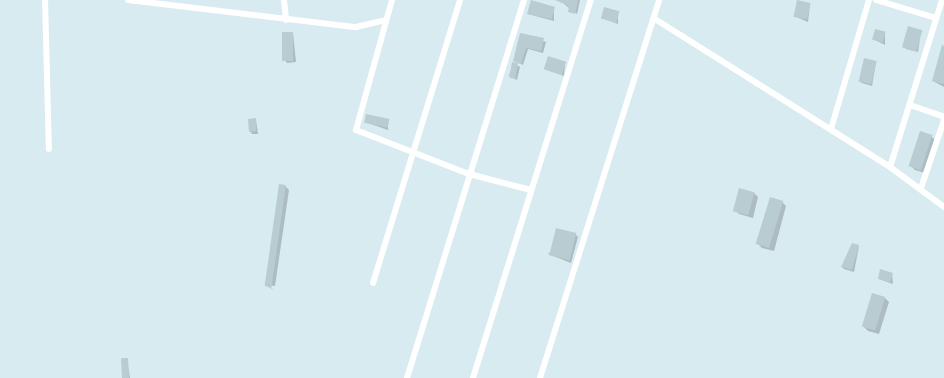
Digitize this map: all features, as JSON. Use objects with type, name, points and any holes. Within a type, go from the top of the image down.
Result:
[{"type":"street","points":[[45,0],[49,149]]},
{"type":"street","points":[[128,0],[356,27],[383,21]]},
{"type":"street","points":[[284,0],[286,20]]},
{"type":"street","points":[[392,0],[383,21],[356,130],[412,154],[469,174],[531,190]]},
{"type":"street","points":[[373,283],[460,0]]},
{"type":"street","points":[[407,378],[524,0]]},
{"type":"street","points":[[473,378],[591,0]]},
{"type":"street","points":[[540,378],[655,19],[659,0]]},
{"type":"street","points":[[831,129],[870,0]]},
{"type":"street","points":[[876,0],[936,18]]},
{"type":"street","points":[[890,167],[942,0]]},
{"type":"street","points":[[655,19],[890,167],[921,188],[944,207]]},
{"type":"street","points":[[910,105],[944,118],[921,188]]},
{"type":"building","points":[[531,0],[555,7],[552,19],[527,14]]},
{"type":"building","points":[[555,0],[578,0],[575,14],[568,12],[569,6]]},
{"type":"building","points":[[797,0],[811,3],[807,20],[793,17]]},
{"type":"building","points":[[604,7],[619,11],[616,23],[601,19]]},
{"type":"building","points":[[908,26],[922,30],[916,51],[902,47]]},
{"type":"building","points":[[875,29],[886,32],[883,42],[872,40]]},
{"type":"building","points":[[282,32],[293,32],[293,61],[282,61]]},
{"type":"building","points":[[520,33],[544,38],[541,51],[526,48],[521,64],[513,61]]},
{"type":"building","points":[[942,45],[944,46],[944,84],[932,81]]},
{"type":"building","points":[[548,56],[566,62],[562,75],[544,69]]},
{"type":"building","points":[[864,58],[877,61],[871,84],[859,81]]},
{"type":"building","points":[[512,62],[518,63],[515,79],[509,78]]},
{"type":"building","points":[[366,114],[389,119],[388,128],[364,123]]},
{"type":"building","points":[[256,118],[256,131],[249,132],[248,119]]},
{"type":"building","points":[[920,131],[932,135],[921,170],[909,166]]},
{"type":"building","points":[[279,184],[286,185],[272,287],[265,286]]},
{"type":"building","points":[[739,188],[754,192],[748,215],[733,211]]},
{"type":"building","points":[[770,197],[783,201],[769,248],[756,244]]},
{"type":"building","points":[[556,228],[576,233],[570,260],[549,255]]},
{"type":"building","points":[[852,243],[859,245],[852,270],[841,267]]},
{"type":"building","points":[[880,269],[893,273],[890,282],[878,279]]},
{"type":"building","points":[[872,293],[885,297],[875,331],[862,326]]},
{"type":"building","points":[[121,358],[128,358],[129,378],[122,378]]}]
